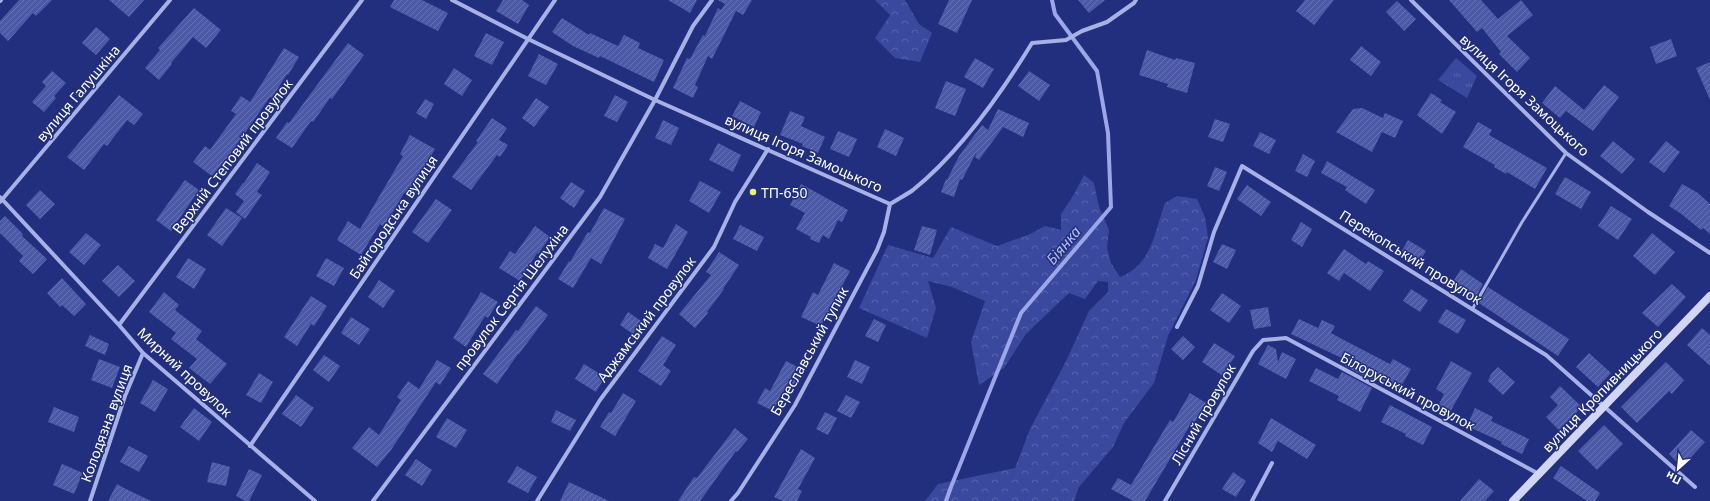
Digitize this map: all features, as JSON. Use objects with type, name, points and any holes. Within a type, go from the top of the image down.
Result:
[{"type":"main road","name":"вулиця Кропивницького","points":[[1513,501],[1710,296]]},
{"type":"street","name":"вулиця Галушкіна","points":[[1,200],[170,0]]},
{"type":"street","name":"Верхній Степовий провулок","points":[[119,325],[362,0]]},
{"type":"street","name":"вулиця Ігоря Замоцького","points":[[452,0],[528,39],[655,100],[890,204],[913,190],[935,170],[961,141],[1008,82],[1032,43],[1066,40],[1082,31],[1107,22],[1136,0]]},
{"type":"street","name":"Байгородська вулиця","points":[[250,446],[555,0]]},
{"type":"street","points":[[655,100],[693,26],[712,0]]},
{"type":"street","name":"вулиця Ігоря Замоцького","points":[[1411,0],[1566,153],[1648,212],[1710,253]]},
{"type":"street","name":"провулок Сергія Шелухіна","points":[[373,501],[600,197],[655,100]]},
{"type":"street","name":"Аджамський провулок","points":[[537,501],[600,400],[714,247],[735,202],[768,149]]},
{"type":"street","name":"Перекопський провулок","points":[[1177,328],[1198,286],[1214,232],[1242,166],[1473,308],[1546,355],[1605,405],[1695,486]]},
{"type":"street","name":"Мирний провулок","points":[[1,200],[119,325],[143,353],[315,501]]},
{"type":"street","name":"Береславський тупик","points":[[731,501],[738,493],[795,405],[877,250],[884,232],[890,204]]},
{"type":"street","name":"Білоруський провулок","points":[[1263,340],[1286,338],[1539,474]]},
{"type":"street","name":"Лісний провулок","points":[[1165,501],[1253,351],[1263,340]]},
{"type":"street","name":"Колодязна вулиця","points":[[90,501],[125,396],[143,353]]},
{"type":"street","points":[[1252,501],[1272,463]]},
{"type":"lane","points":[[1473,308],[1522,222],[1566,153]]},
{"type":"green space","points":[[875,0],[905,0],[919,24],[932,33],[920,62],[895,58],[875,38],[890,15]]},
{"type":"green space","points":[[1456,58],[1477,76],[1467,98],[1438,80]]},
{"type":"green space","points":[[1084,175],[1094,183],[1099,207],[1109,230],[1107,248],[1111,263],[1120,277],[1131,271],[1146,256],[1155,236],[1165,203],[1177,196],[1197,199],[1205,217],[1208,237],[1196,280],[1168,336],[1154,383],[1124,423],[1113,447],[1079,487],[1074,501],[925,501],[938,484],[1015,468],[1030,429],[1066,361],[1089,311],[1108,292],[1108,282],[1098,281],[1085,299],[1069,293],[1026,334],[1004,368],[979,385],[971,342],[985,301],[952,287],[928,281],[936,308],[927,338],[859,308],[888,245],[933,258],[951,227],[997,246],[1028,235],[1045,226],[1061,230],[1061,214]]},
{"type":"building","points":[[19,0],[52,0],[36,16],[33,13],[8,41],[0,33],[0,21]]},
{"type":"building","points":[[109,0],[144,0],[129,17]]},
{"type":"building","points":[[394,0],[422,0],[448,13],[438,31],[390,7]]},
{"type":"building","points":[[503,0],[522,0],[529,5],[518,24],[496,11]]},
{"type":"building","points":[[668,0],[697,0],[690,13]]},
{"type":"building","points":[[718,0],[752,0],[743,15],[736,11],[712,59],[708,56],[695,85],[698,87],[693,98],[673,88],[687,58],[690,59],[703,35],[705,36],[718,8],[721,10],[725,4]]},
{"type":"building","points":[[949,0],[972,0],[957,33],[938,24]]},
{"type":"building","points":[[1078,0],[1105,0],[1089,13]]},
{"type":"building","points":[[1305,0],[1334,0],[1314,25],[1296,11]]},
{"type":"building","points":[[1449,0],[1481,0],[1498,19],[1521,0],[1533,15],[1507,36],[1530,58],[1517,72],[1499,54],[1501,52],[1482,28],[1477,32]]},
{"type":"building","points":[[1397,1],[1416,19],[1404,31],[1386,12]]},
{"type":"building","points":[[194,8],[221,30],[206,48],[193,37],[159,80],[145,68],[160,50],[158,48]]},
{"type":"building","points":[[562,18],[589,35],[590,33],[618,46],[624,35],[640,43],[638,48],[664,60],[654,82],[600,56],[599,58],[573,46],[552,32]]},
{"type":"building","points":[[96,27],[110,39],[96,55],[82,43]]},
{"type":"building","points":[[486,33],[504,42],[492,65],[474,56]]},
{"type":"building","points":[[1671,39],[1677,56],[1656,64],[1650,47]]},
{"type":"building","points":[[348,43],[364,55],[332,99],[330,98],[313,122],[311,121],[292,148],[276,138],[287,122],[289,123]]},
{"type":"building","points":[[1361,46],[1381,62],[1371,76],[1350,60]]},
{"type":"building","points":[[284,48],[299,57],[272,98],[270,97],[231,153],[212,176],[193,162],[205,146],[210,150],[236,114],[231,111],[241,96],[250,102]]},
{"type":"building","points":[[1147,50],[1175,60],[1176,58],[1195,63],[1187,93],[1167,87],[1168,84],[1139,75]]},
{"type":"building","points":[[539,54],[558,64],[546,85],[528,76]]},
{"type":"building","points":[[975,58],[994,69],[983,88],[964,77]]},
{"type":"building","points":[[1710,62],[1710,100],[1696,68]]},
{"type":"building","points":[[454,68],[472,80],[462,96],[444,84]]},
{"type":"building","points":[[52,71],[66,83],[54,96],[56,98],[44,112],[32,102],[46,86],[42,82]]},
{"type":"building","points":[[1029,71],[1050,85],[1039,101],[1018,86]]},
{"type":"building","points":[[946,81],[966,89],[955,116],[935,108]]},
{"type":"building","points":[[1604,85],[1619,97],[1593,131],[1566,111],[1560,118],[1542,103],[1555,86],[1584,110]]},
{"type":"building","points":[[1431,93],[1442,100],[1440,102],[1456,112],[1442,134],[1417,115]]},
{"type":"building","points":[[119,95],[143,114],[134,125],[127,120],[107,146],[104,144],[84,170],[67,157]]},
{"type":"building","points":[[615,95],[628,102],[617,122],[604,116]]},
{"type":"building","points":[[536,98],[549,107],[534,127],[522,118]]},
{"type":"building","points":[[425,99],[434,104],[426,119],[416,113]]},
{"type":"building","points":[[740,101],[761,112],[754,127],[732,116]]},
{"type":"building","points":[[1362,108],[1383,118],[1385,113],[1403,121],[1395,138],[1382,132],[1372,152],[1336,132],[1353,109]]},
{"type":"building","points":[[998,109],[1029,123],[1023,137],[1003,127],[979,160],[975,157],[977,151],[962,180],[960,179],[954,197],[941,192],[946,179],[947,180],[959,156],[982,125],[988,130]]},
{"type":"building","points":[[790,111],[805,117],[801,126],[825,137],[818,153],[802,146],[803,144],[780,135]]},
{"type":"building","points":[[492,118],[507,128],[499,140],[508,145],[500,157],[497,155],[471,190],[452,177],[478,142],[476,141]]},
{"type":"building","points":[[1215,119],[1230,124],[1223,142],[1208,137]]},
{"type":"building","points":[[663,120],[679,128],[671,145],[655,138]]},
{"type":"building","points":[[1478,122],[1492,130],[1489,135],[1547,168],[1535,189],[1507,172],[1506,174],[1494,167],[1495,165],[1463,147]]},
{"type":"building","points":[[885,129],[904,138],[896,156],[877,147]]},
{"type":"building","points":[[838,131],[857,139],[849,157],[830,149]]},
{"type":"building","points":[[1260,132],[1276,140],[1269,154],[1253,146]]},
{"type":"building","points":[[410,135],[435,149],[406,194],[404,193],[384,227],[380,224],[361,255],[337,240],[348,221],[360,229],[403,156],[400,154]]},
{"type":"building","points":[[1613,141],[1635,159],[1622,174],[1600,156]]},
{"type":"building","points":[[1666,141],[1680,152],[1664,173],[1649,162]]},
{"type":"building","points":[[718,143],[741,155],[733,172],[709,160]]},
{"type":"building","points":[[1303,154],[1315,161],[1307,177],[1295,171]]},
{"type":"building","points":[[1327,161],[1375,190],[1366,204],[1345,190],[1347,187],[1321,173]]},
{"type":"building","points":[[257,163],[270,172],[257,192],[262,195],[245,219],[236,212],[244,201],[235,194]]},
{"type":"building","points":[[1215,167],[1227,172],[1219,191],[1207,186]]},
{"type":"building","points":[[1565,177],[1591,192],[1581,209],[1555,194]]},
{"type":"building","points":[[185,180],[199,190],[171,231],[156,220]]},
{"type":"building","points":[[700,181],[721,192],[709,213],[689,201]]},
{"type":"building","points":[[571,182],[585,191],[574,208],[560,198]]},
{"type":"building","points":[[801,184],[848,210],[842,222],[838,220],[829,239],[823,235],[819,243],[810,239],[811,237],[796,229],[805,213],[790,205]]},
{"type":"building","points":[[1682,184],[1698,193],[1710,204],[1710,234],[1703,228],[1701,230],[1669,206]]},
{"type":"building","points":[[1247,185],[1271,202],[1261,216],[1237,199]]},
{"type":"building","points":[[40,190],[55,204],[40,219],[26,205]]},
{"type":"building","points":[[436,199],[452,210],[428,243],[412,232]]},
{"type":"building","points":[[1611,206],[1632,219],[1618,240],[1598,226]]},
{"type":"building","points":[[226,208],[242,218],[222,246],[207,235]]},
{"type":"building","points":[[604,208],[625,219],[601,264],[591,258],[573,288],[558,279],[588,232],[590,233]]},
{"type":"building","points":[[5,216],[23,234],[22,236],[47,259],[33,274],[19,261],[23,256],[0,233],[0,221]]},
{"type":"building","points":[[1301,222],[1312,229],[1302,247],[1291,240]]},
{"type":"building","points":[[676,224],[688,232],[667,269],[648,258],[655,244],[663,248]]},
{"type":"building","points":[[740,225],[764,237],[757,251],[733,239]]},
{"type":"building","points":[[535,226],[550,237],[538,254],[537,253],[520,281],[499,268],[510,251],[515,254]]},
{"type":"building","points":[[922,226],[937,230],[930,255],[914,250]]},
{"type":"building","points":[[86,233],[101,245],[84,265],[69,252]]},
{"type":"building","points":[[1652,233],[1675,252],[1655,275],[1633,256]]},
{"type":"building","points":[[1408,240],[1426,251],[1418,264],[1400,254]]},
{"type":"building","points":[[1222,244],[1236,250],[1227,269],[1213,262]]},
{"type":"building","points":[[1344,249],[1366,264],[1368,261],[1384,271],[1370,291],[1344,273],[1339,281],[1327,273]]},
{"type":"building","points":[[719,252],[739,265],[707,312],[708,313],[695,328],[679,314],[711,275],[706,272]]},
{"type":"building","points":[[188,258],[206,269],[194,289],[176,277]]},
{"type":"building","points":[[326,258],[344,268],[334,286],[316,276]]},
{"type":"building","points":[[834,263],[850,271],[821,326],[801,317],[813,292],[818,295]]},
{"type":"building","points":[[118,265],[135,281],[119,297],[102,281]]},
{"type":"building","points":[[1461,269],[1483,284],[1474,300],[1451,285]]},
{"type":"building","points":[[62,278],[86,304],[74,316],[62,305],[60,307],[47,293]]},
{"type":"building","points":[[379,280],[395,291],[383,308],[368,297]]},
{"type":"building","points":[[1672,284],[1686,297],[1658,327],[1642,313]]},
{"type":"building","points":[[1488,287],[1569,339],[1558,356],[1479,303]]},
{"type":"building","points":[[1411,289],[1428,300],[1420,312],[1403,301]]},
{"type":"building","points":[[164,292],[179,305],[175,310],[202,331],[196,339],[227,364],[210,384],[189,368],[197,359],[171,339],[176,333],[149,312]]},
{"type":"building","points":[[481,292],[498,302],[488,318],[485,316],[466,347],[453,338]]},
{"type":"building","points":[[1222,293],[1241,306],[1229,323],[1210,310]]},
{"type":"building","points":[[311,296],[327,306],[314,326],[311,324],[297,346],[284,337]]},
{"type":"building","points":[[536,306],[548,315],[497,384],[483,374]]},
{"type":"building","points":[[1268,307],[1271,326],[1254,329],[1250,310]]},
{"type":"building","points":[[1446,309],[1466,320],[1458,334],[1438,322]]},
{"type":"building","points":[[628,312],[641,321],[633,334],[620,325]]},
{"type":"building","points":[[351,317],[370,329],[359,345],[341,333]]},
{"type":"building","points":[[874,319],[886,325],[878,342],[865,336]]},
{"type":"building","points":[[1299,319],[1318,328],[1322,320],[1335,326],[1331,333],[1390,364],[1393,359],[1411,369],[1399,390],[1378,377],[1375,382],[1345,366],[1348,361],[1291,334]]},
{"type":"building","points":[[1702,328],[1710,335],[1710,366],[1687,345]]},
{"type":"building","points":[[90,335],[109,344],[105,355],[85,346]]},
{"type":"building","points":[[662,336],[676,345],[663,365],[671,371],[661,386],[638,371]]},
{"type":"building","points":[[1183,336],[1195,347],[1183,360],[1171,349]]},
{"type":"building","points":[[1214,343],[1235,356],[1223,376],[1202,362]]},
{"type":"building","points":[[1268,345],[1276,349],[1278,362],[1282,352],[1296,359],[1286,379],[1258,364]]},
{"type":"building","points":[[1589,353],[1611,373],[1598,387],[1576,367]]},
{"type":"building","points":[[324,355],[340,366],[329,382],[313,370]]},
{"type":"building","points":[[99,359],[120,367],[112,388],[91,380]]},
{"type":"building","points":[[437,360],[451,368],[440,385],[436,382],[391,450],[377,467],[352,448],[369,427],[379,435],[401,400],[397,397],[408,381],[419,389]]},
{"type":"building","points":[[855,360],[870,367],[862,384],[847,377]]},
{"type":"building","points":[[786,361],[804,370],[795,387],[788,383],[773,411],[757,403],[765,388],[770,391]]},
{"type":"building","points":[[1451,361],[1472,373],[1449,414],[1437,408],[1444,394],[1436,389]]},
{"type":"building","points":[[1666,362],[1684,380],[1672,394],[1669,391],[1637,423],[1621,407]]},
{"type":"building","points":[[584,364],[605,377],[596,392],[575,379]]},
{"type":"building","points":[[1498,367],[1515,382],[1503,395],[1488,381],[1491,374]]},
{"type":"building","points":[[1316,368],[1338,379],[1342,372],[1372,388],[1360,412],[1337,400],[1339,396],[1309,381]]},
{"type":"building","points":[[259,373],[273,382],[261,403],[246,395]]},
{"type":"building","points":[[153,380],[168,389],[155,412],[140,403]]},
{"type":"building","points":[[1560,386],[1582,407],[1559,430],[1546,417],[1558,405],[1550,397]]},
{"type":"building","points":[[623,393],[636,401],[615,436],[600,427],[609,412],[611,413]]},
{"type":"building","points":[[1190,393],[1206,403],[1194,423],[1192,422],[1145,501],[1133,501],[1111,489],[1118,478],[1131,485],[1170,420],[1173,422]]},
{"type":"building","points":[[296,395],[314,408],[301,427],[282,414]]},
{"type":"building","points":[[846,395],[860,402],[851,418],[837,411]]},
{"type":"building","points":[[1390,405],[1432,427],[1423,445],[1405,436],[1406,434],[1381,422]]},
{"type":"building","points":[[54,407],[79,417],[74,432],[48,422]]},
{"type":"building","points":[[194,408],[212,422],[199,441],[180,427]]},
{"type":"building","points":[[1475,408],[1493,417],[1491,421],[1529,439],[1522,454],[1501,444],[1502,442],[1467,426]]},
{"type":"building","points":[[556,410],[576,420],[570,431],[551,422]]},
{"type":"building","points":[[825,412],[837,418],[828,435],[816,429]]},
{"type":"building","points":[[447,418],[467,430],[456,448],[436,437]]},
{"type":"building","points":[[1271,418],[1316,445],[1307,459],[1278,441],[1272,452],[1258,443]]},
{"type":"building","points":[[1604,425],[1623,444],[1597,470],[1578,451]]},
{"type":"building","points":[[735,428],[748,439],[737,452],[736,451],[700,501],[678,501],[694,477],[697,478]]},
{"type":"building","points":[[1691,430],[1705,442],[1682,467],[1669,454]]},
{"type":"building","points":[[129,446],[148,456],[139,472],[120,462]]},
{"type":"building","points":[[801,449],[815,458],[798,489],[802,491],[797,501],[783,501],[774,497]]},
{"type":"building","points":[[416,459],[432,470],[422,486],[405,475]]},
{"type":"building","points":[[212,462],[230,467],[226,486],[207,482]]},
{"type":"building","points":[[62,464],[83,473],[74,494],[53,485]]},
{"type":"building","points":[[517,466],[537,477],[528,493],[507,482]]},
{"type":"building","points":[[1561,466],[1600,493],[1595,501],[1587,501],[1553,478]]},
{"type":"building","points":[[249,469],[262,475],[249,501],[245,501],[236,496]]},
{"type":"building","points":[[1233,472],[1246,481],[1236,497],[1222,489]]},
{"type":"building","points":[[1479,479],[1494,491],[1485,501],[1460,501]]},
{"type":"building","points":[[569,482],[609,501],[560,501]]},
{"type":"building","points":[[117,484],[124,488],[151,501],[108,501]]},
{"type":"waterway","name":"Біянка","points":[[946,501],[1021,313],[1111,207],[1108,133],[1097,71],[1055,14],[1052,0]]},
{"type":"place","name":"ТП-650","points":[[753,192]]}]
